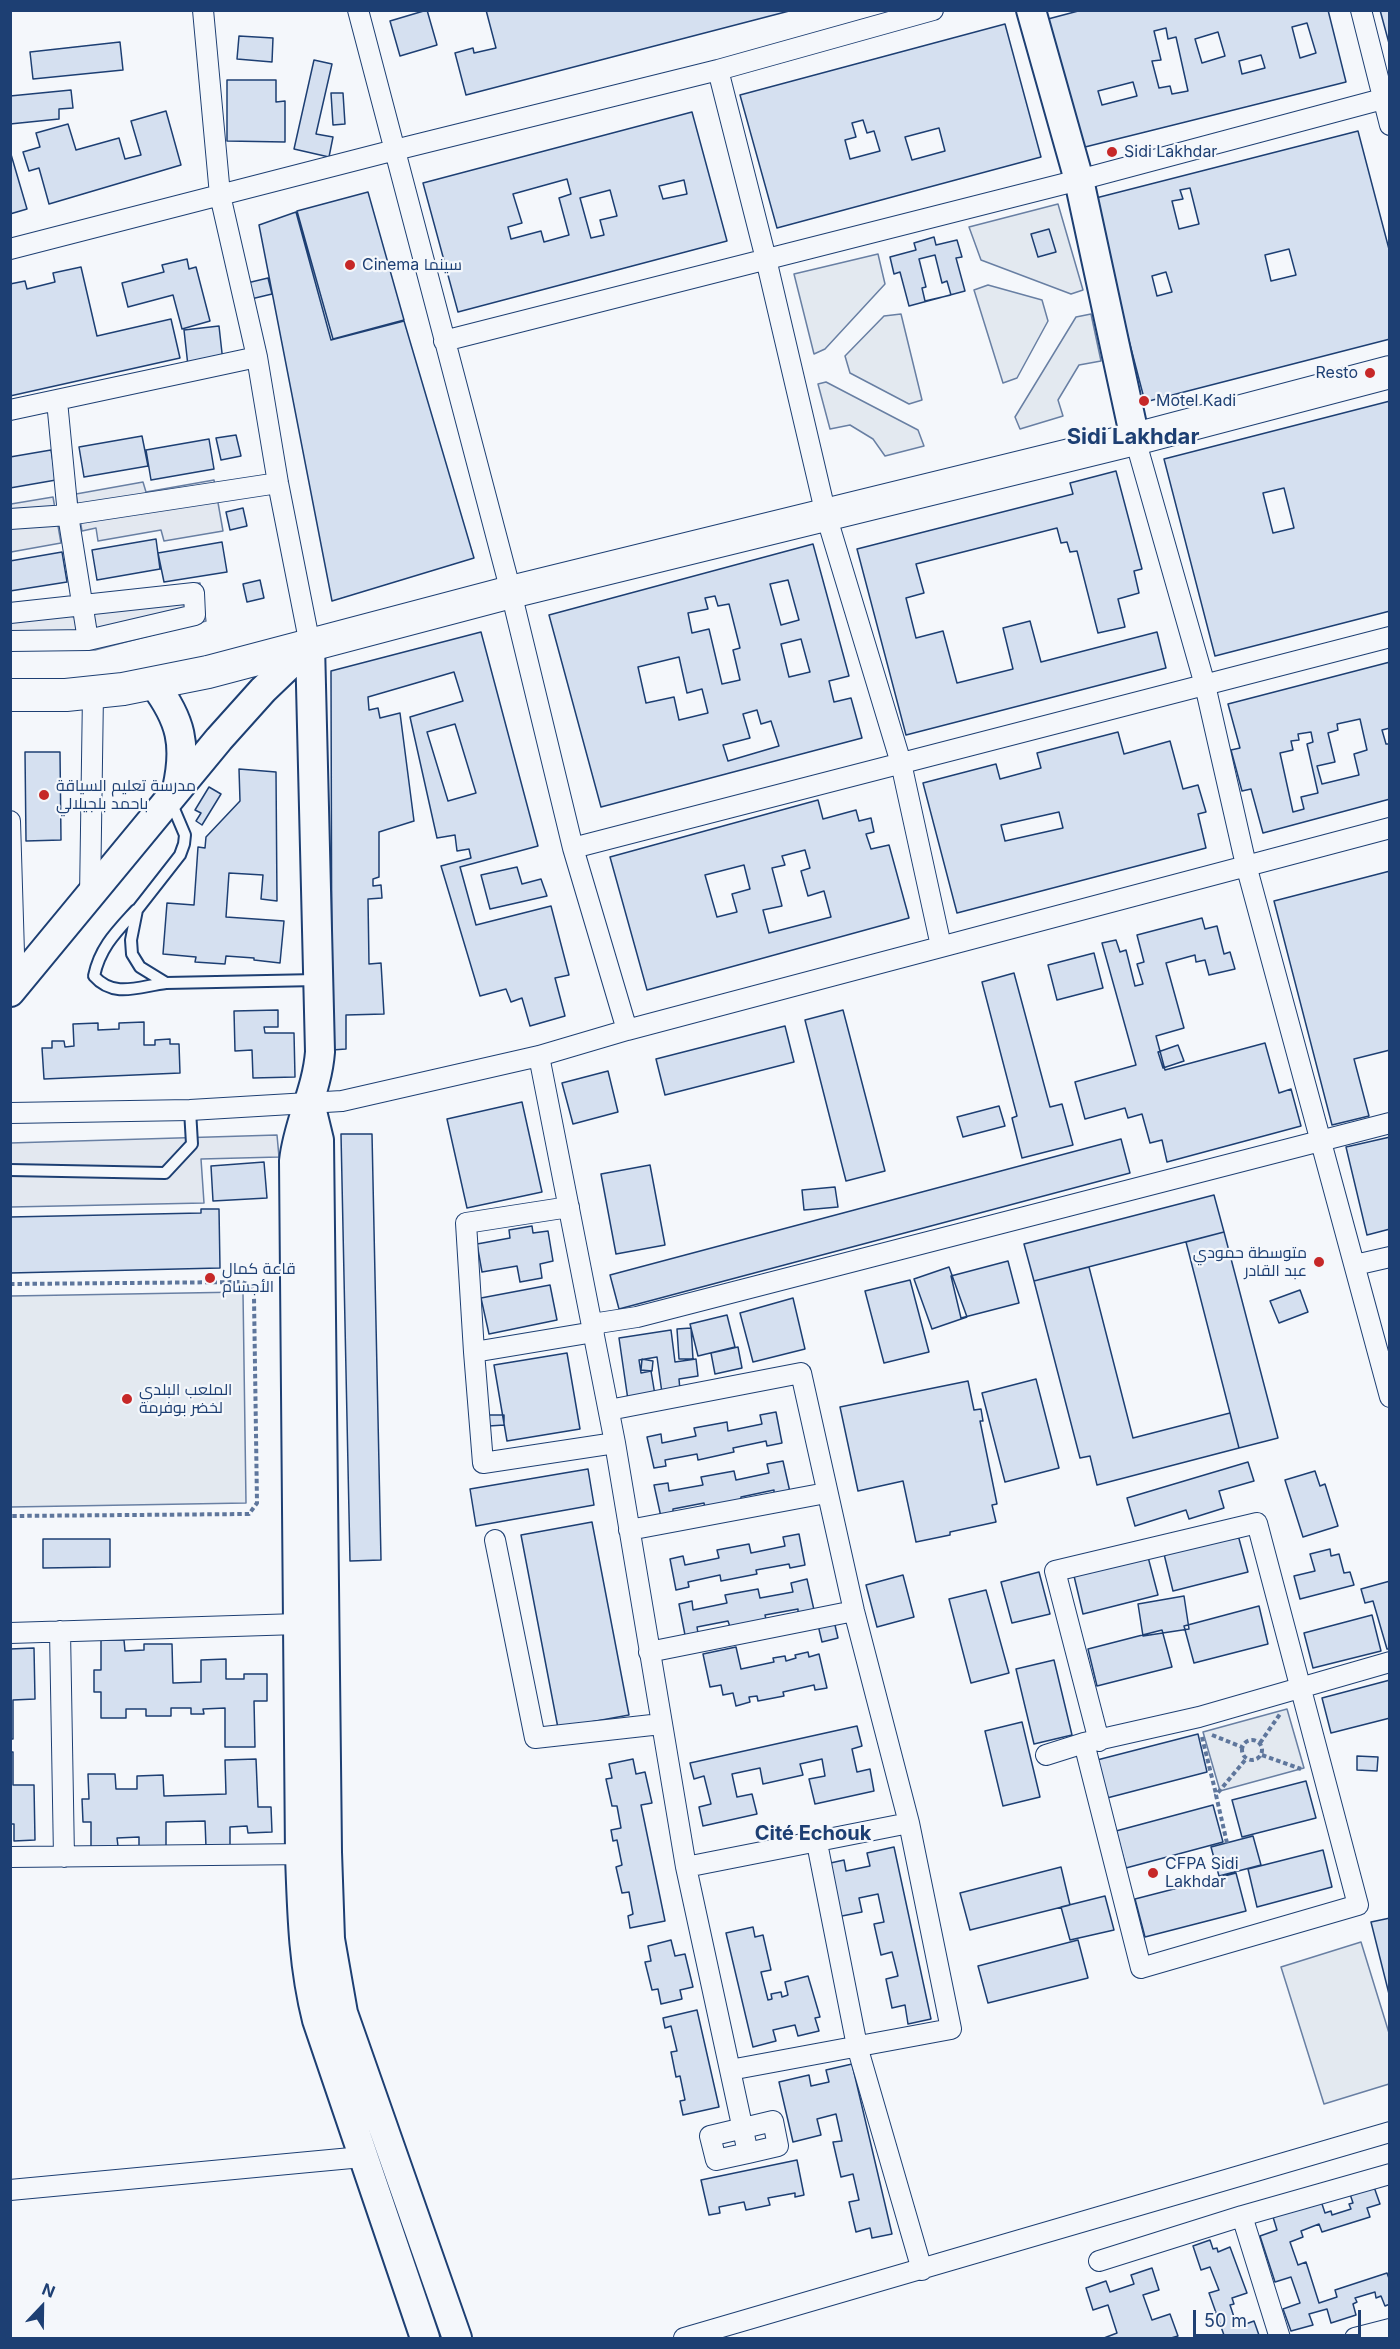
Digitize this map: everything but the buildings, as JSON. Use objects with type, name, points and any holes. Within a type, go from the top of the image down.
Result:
[{"type":"main road","points":[[1031,10],[1079,180],[1135,439]]},
{"type":"main road","points":[[10,695],[93,693],[154,684],[244,663],[511,592],[1135,439],[1389,372]]},
{"type":"main road","points":[[13,989],[90,898],[173,794],[263,690],[310,645]]},
{"type":"main road","points":[[310,645],[320,1052],[319,1069],[310,1103],[302,1122],[294,1161],[298,1624],[314,1854],[343,2013],[457,2338]]},
{"type":"main road","points":[[154,684],[168,702],[177,722],[182,744],[182,767],[173,794]]},
{"type":"main road","points":[[310,1103],[319,1140],[314,1854],[304,1948],[311,1996],[362,2157],[425,2338]]},
{"type":"street","points":[[203,10],[220,195],[257,357],[278,483],[310,645]]},
{"type":"street","points":[[358,10],[511,592],[573,848],[627,1030]]},
{"type":"street","points":[[10,249],[718,70],[933,10]]},
{"type":"street","points":[[1361,10],[1387,97],[1389,125]]},
{"type":"street","points":[[718,70],[766,259],[826,515],[901,763],[941,946]]},
{"type":"street","points":[[444,341],[1079,180],[1387,97]]},
{"type":"street","points":[[10,410],[257,357]]},
{"type":"street","points":[[57,401],[68,515],[88,640]]},
{"type":"street","points":[[1135,439],[1204,685],[1246,865],[1322,1140],[1389,1397]]},
{"type":"street","points":[[10,519],[68,515],[278,483]]},
{"type":"street","points":[[10,613],[194,593],[195,615],[88,640],[10,641]]},
{"type":"street","points":[[573,848],[1389,637]]},
{"type":"street","points":[[90,898],[93,693]]},
{"type":"street","points":[[10,821],[13,989]]},
{"type":"street","points":[[10,1113],[190,1110],[352,1099],[539,1056],[627,1030],[1389,828]]},
{"type":"street","points":[[539,1056],[615,1443],[686,1867],[748,2153]]},
{"type":"street","points":[[474,1352],[637,1317],[1389,1123]]},
{"type":"street","points":[[569,1207],[466,1223],[483,1462],[615,1443]]},
{"type":"street","points":[[1355,1265],[1389,1257]]},
{"type":"street","points":[[609,1410],[801,1373],[854,1611],[909,1823],[951,2030],[730,2070]]},
{"type":"street","points":[[629,1530],[826,1493]]},
{"type":"street","points":[[1257,1523],[1302,1686],[1358,1905],[1141,1968],[1092,1742],[1055,1571],[1257,1523]]},
{"type":"street","points":[[495,1540],[534,1738],[662,1724]]},
{"type":"street","points":[[649,1652],[854,1611]]},
{"type":"street","points":[[10,1633],[298,1624]]},
{"type":"street","points":[[60,1631],[64,1857]]},
{"type":"street","points":[[1046,1755],[1198,1717],[1389,1662]]},
{"type":"street","points":[[686,1867],[817,1843],[909,1823]]},
{"type":"street","points":[[817,1843],[857,2046],[922,2270]]},
{"type":"street","points":[[10,1857],[314,1854]]},
{"type":"street","points":[[773,2121],[778,2146],[716,2160],[710,2136],[742,2128],[773,2121]]},
{"type":"street","points":[[684,2338],[1389,2132]]},
{"type":"street","points":[[10,2190],[362,2157]]},
{"type":"street","points":[[1099,2261],[1242,2216],[1389,2174]]},
{"type":"street","points":[[1242,2216],[1280,2338]]},
{"type":"street","points":[[1355,2338],[1389,2329]]},
{"type":"lane","points":[[173,794],[184,835],[180,855],[137,910],[108,941],[97,962],[94,976],[102,985],[119,991],[166,983],[318,980]]},
{"type":"lane","points":[[137,910],[131,939],[132,954],[140,967],[166,983]]},
{"type":"lane","points":[[10,1170],[165,1173],[192,1144],[190,1110]]},
{"type":"path","points":[[10,1284],[241,1282],[250,1285],[255,1297],[257,1503],[249,1514],[10,1516]]},
{"type":"path","points":[[1198,1717],[1227,1842]]},
{"type":"path","points":[[1246,1758],[1242,1749],[1249,1740],[1260,1743],[1262,1755]]},
{"type":"path","points":[[1262,1755],[1325,1779]]},
{"type":"path","points":[[1246,1758],[1256,1760],[1262,1755]]},
{"type":"path","points":[[1216,1795],[1246,1758]]},
{"type":"shaded area","points":[[1058,204],[1083,290],[1071,294],[981,260],[969,227]]},
{"type":"shaded area","points":[[878,254],[885,284],[825,349],[814,354],[794,274]]},
{"type":"shaded area","points":[[988,285],[1042,300],[1048,321],[1017,378],[1003,383],[974,290]]},
{"type":"shaded area","points":[[901,314],[922,400],[909,404],[850,373],[845,356],[884,316]]},
{"type":"shaded area","points":[[1091,314],[1101,361],[1079,365],[1058,400],[1063,416],[1020,429],[1015,417],[1076,317]]},
{"type":"shaded area","points":[[826,382],[918,430],[924,446],[885,456],[873,439],[850,425],[830,429],[818,384]]},
{"type":"shaded area","points":[[214,480],[223,531],[164,541],[161,530],[98,541],[96,528],[82,531],[76,494],[143,482],[146,492]]},
{"type":"shaded area","points":[[53,497],[61,543],[11,552],[11,504]]},
{"type":"shaded area","points":[[200,583],[206,621],[95,650],[11,650],[10,605]]},
{"type":"shaded area","points":[[277,1135],[279,1157],[201,1159],[204,1203],[11,1207],[10,1143]]},
{"type":"shaded area","name":"الملعب البلدي لخضر بوفرمة","points":[[243,1292],[246,1503],[11,1507],[11,1296]]},
{"type":"shaded area","points":[[1287,1709],[1304,1768],[1220,1791],[1203,1732]]},
{"type":"shaded area","points":[[1361,1942],[1389,2033],[1389,2084],[1324,2104],[1281,1967]]},
{"type":"place","name":"Sidi Lakhdar","points":[[1112,152]]},
{"type":"place","name":"Cinema سينما","points":[[350,265]]},
{"type":"place","name":"Resto","points":[[1370,373]]},
{"type":"place","name":"Motel Kadi","points":[[1144,401]]},
{"type":"place","name":"مدرسة تعليم السياقة باحمد بلجيلالي","points":[[44,795]]},
{"type":"place","name":"متوسطة حمودي عبد القادر","points":[[1319,1262]]},
{"type":"place","name":"قاعة كمال الأجسام","points":[[210,1278]]},
{"type":"place","name":"الملعب البلدي لخضر بوفرمة","points":[[127,1399]]},
{"type":"place","name":"CFPA Sidi Lakhdar","points":[[1153,1873]]},
{"type":"district","name":"Sidi Lakhdar","points":[[1133,437]]},
{"type":"district","name":"Cité Echouk","points":[[813,1834]]}]
